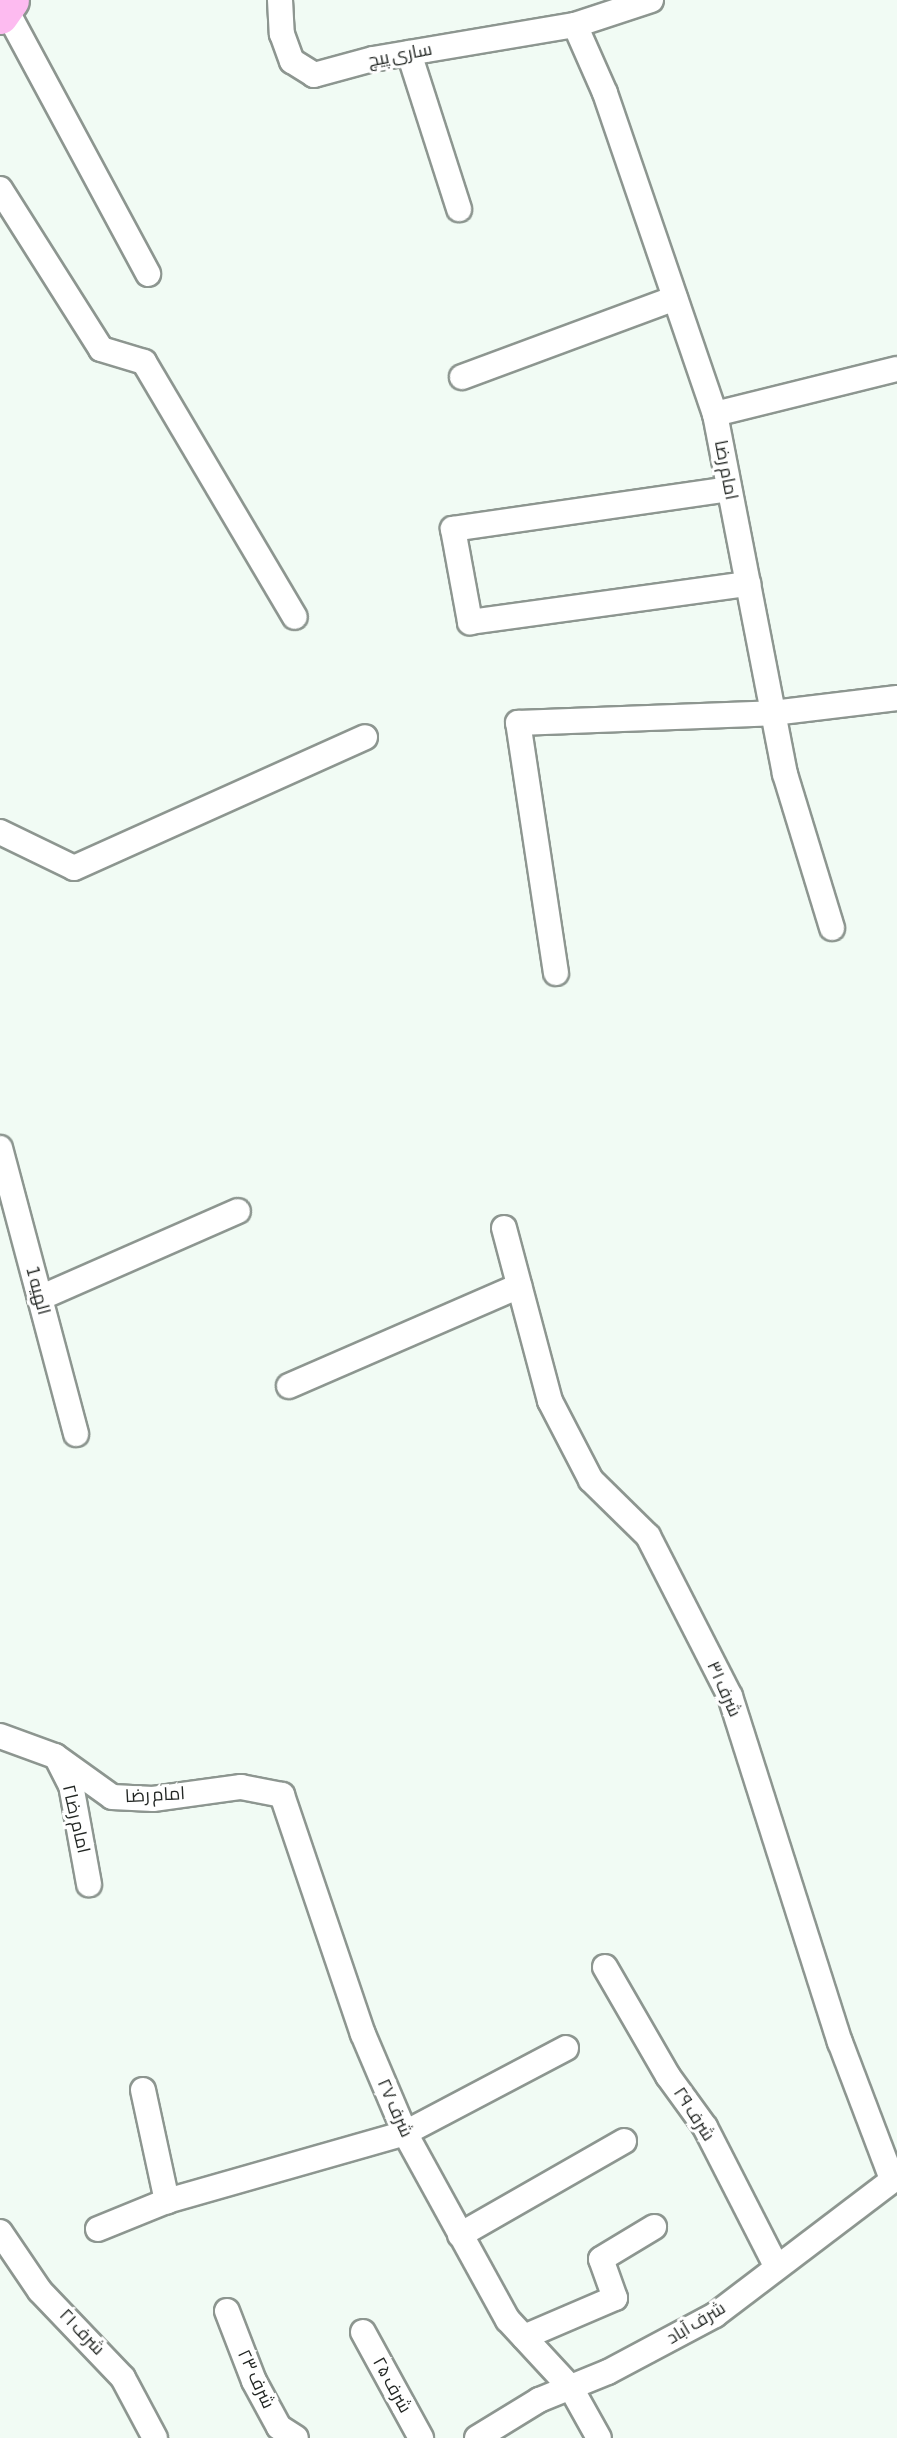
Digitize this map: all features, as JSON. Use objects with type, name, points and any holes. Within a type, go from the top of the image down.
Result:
[{"type":"street","name":"ساری پیچ","points":[[280,0],[282,34],[292,61],[314,75],[409,53],[575,25],[650,0]]},
{"type":"street","points":[[5,8],[148,274]]},
{"type":"street","name":"امام رضا","points":[[575,25],[605,93],[715,414],[785,774],[832,928]]},
{"type":"street","points":[[409,53],[459,209]]},
{"type":"street","points":[[0,189],[101,349],[144,362],[295,617]]},
{"type":"street","points":[[462,377],[675,298]]},
{"type":"street","points":[[715,414],[897,369]]},
{"type":"street","points":[[729,489],[453,529],[470,621],[748,584]]},
{"type":"street","points":[[556,973],[518,723],[773,713],[897,698]]},
{"type":"street","points":[[0,832],[74,868],[365,737]]},
{"type":"street","name":"الهیه 1","points":[[0,1148],[76,1434]]},
{"type":"street","points":[[40,1298],[238,1211]]},
{"type":"street","name":"شرف ۳۱","points":[[503,1228],[550,1401],[585,1469],[648,1536],[730,1696],[840,2042],[895,2178]]},
{"type":"street","points":[[289,1386],[519,1286]]},
{"type":"street","name":"امام رضا","points":[[0,1736],[55,1756],[112,1797],[153,1799],[241,1787],[282,1795]]},
{"type":"street","name":"امام رضا۲","points":[[55,1756],[71,1784],[89,1884]]},
{"type":"street","name":"شرف ۲۷","points":[[282,1795],[363,2034],[405,2133],[508,2320],[571,2388],[599,2438]]},
{"type":"street","name":"شرف ۲۹","points":[[605,1967],[668,2076],[705,2127],[776,2266]]},
{"type":"street","points":[[98,2229],[167,2201],[405,2133],[566,2048]]},
{"type":"street","points":[[143,2090],[167,2201]]},
{"type":"street","points":[[460,2235],[624,2141]]},
{"type":"street","name":"شرف آباد","points":[[477,2438],[539,2400],[571,2388],[715,2315],[895,2178]]},
{"type":"street","points":[[524,2337],[615,2298],[601,2259],[654,2227]]},
{"type":"street","name":"شرف ۲۱","points":[[0,2232],[40,2291],[123,2378],[155,2438]]},
{"type":"street","name":"شرف ۲۳","points":[[227,2311],[254,2381],[279,2427],[296,2438]]},
{"type":"street","name":"شرف ۲۵","points":[[363,2332],[421,2438]]}]
